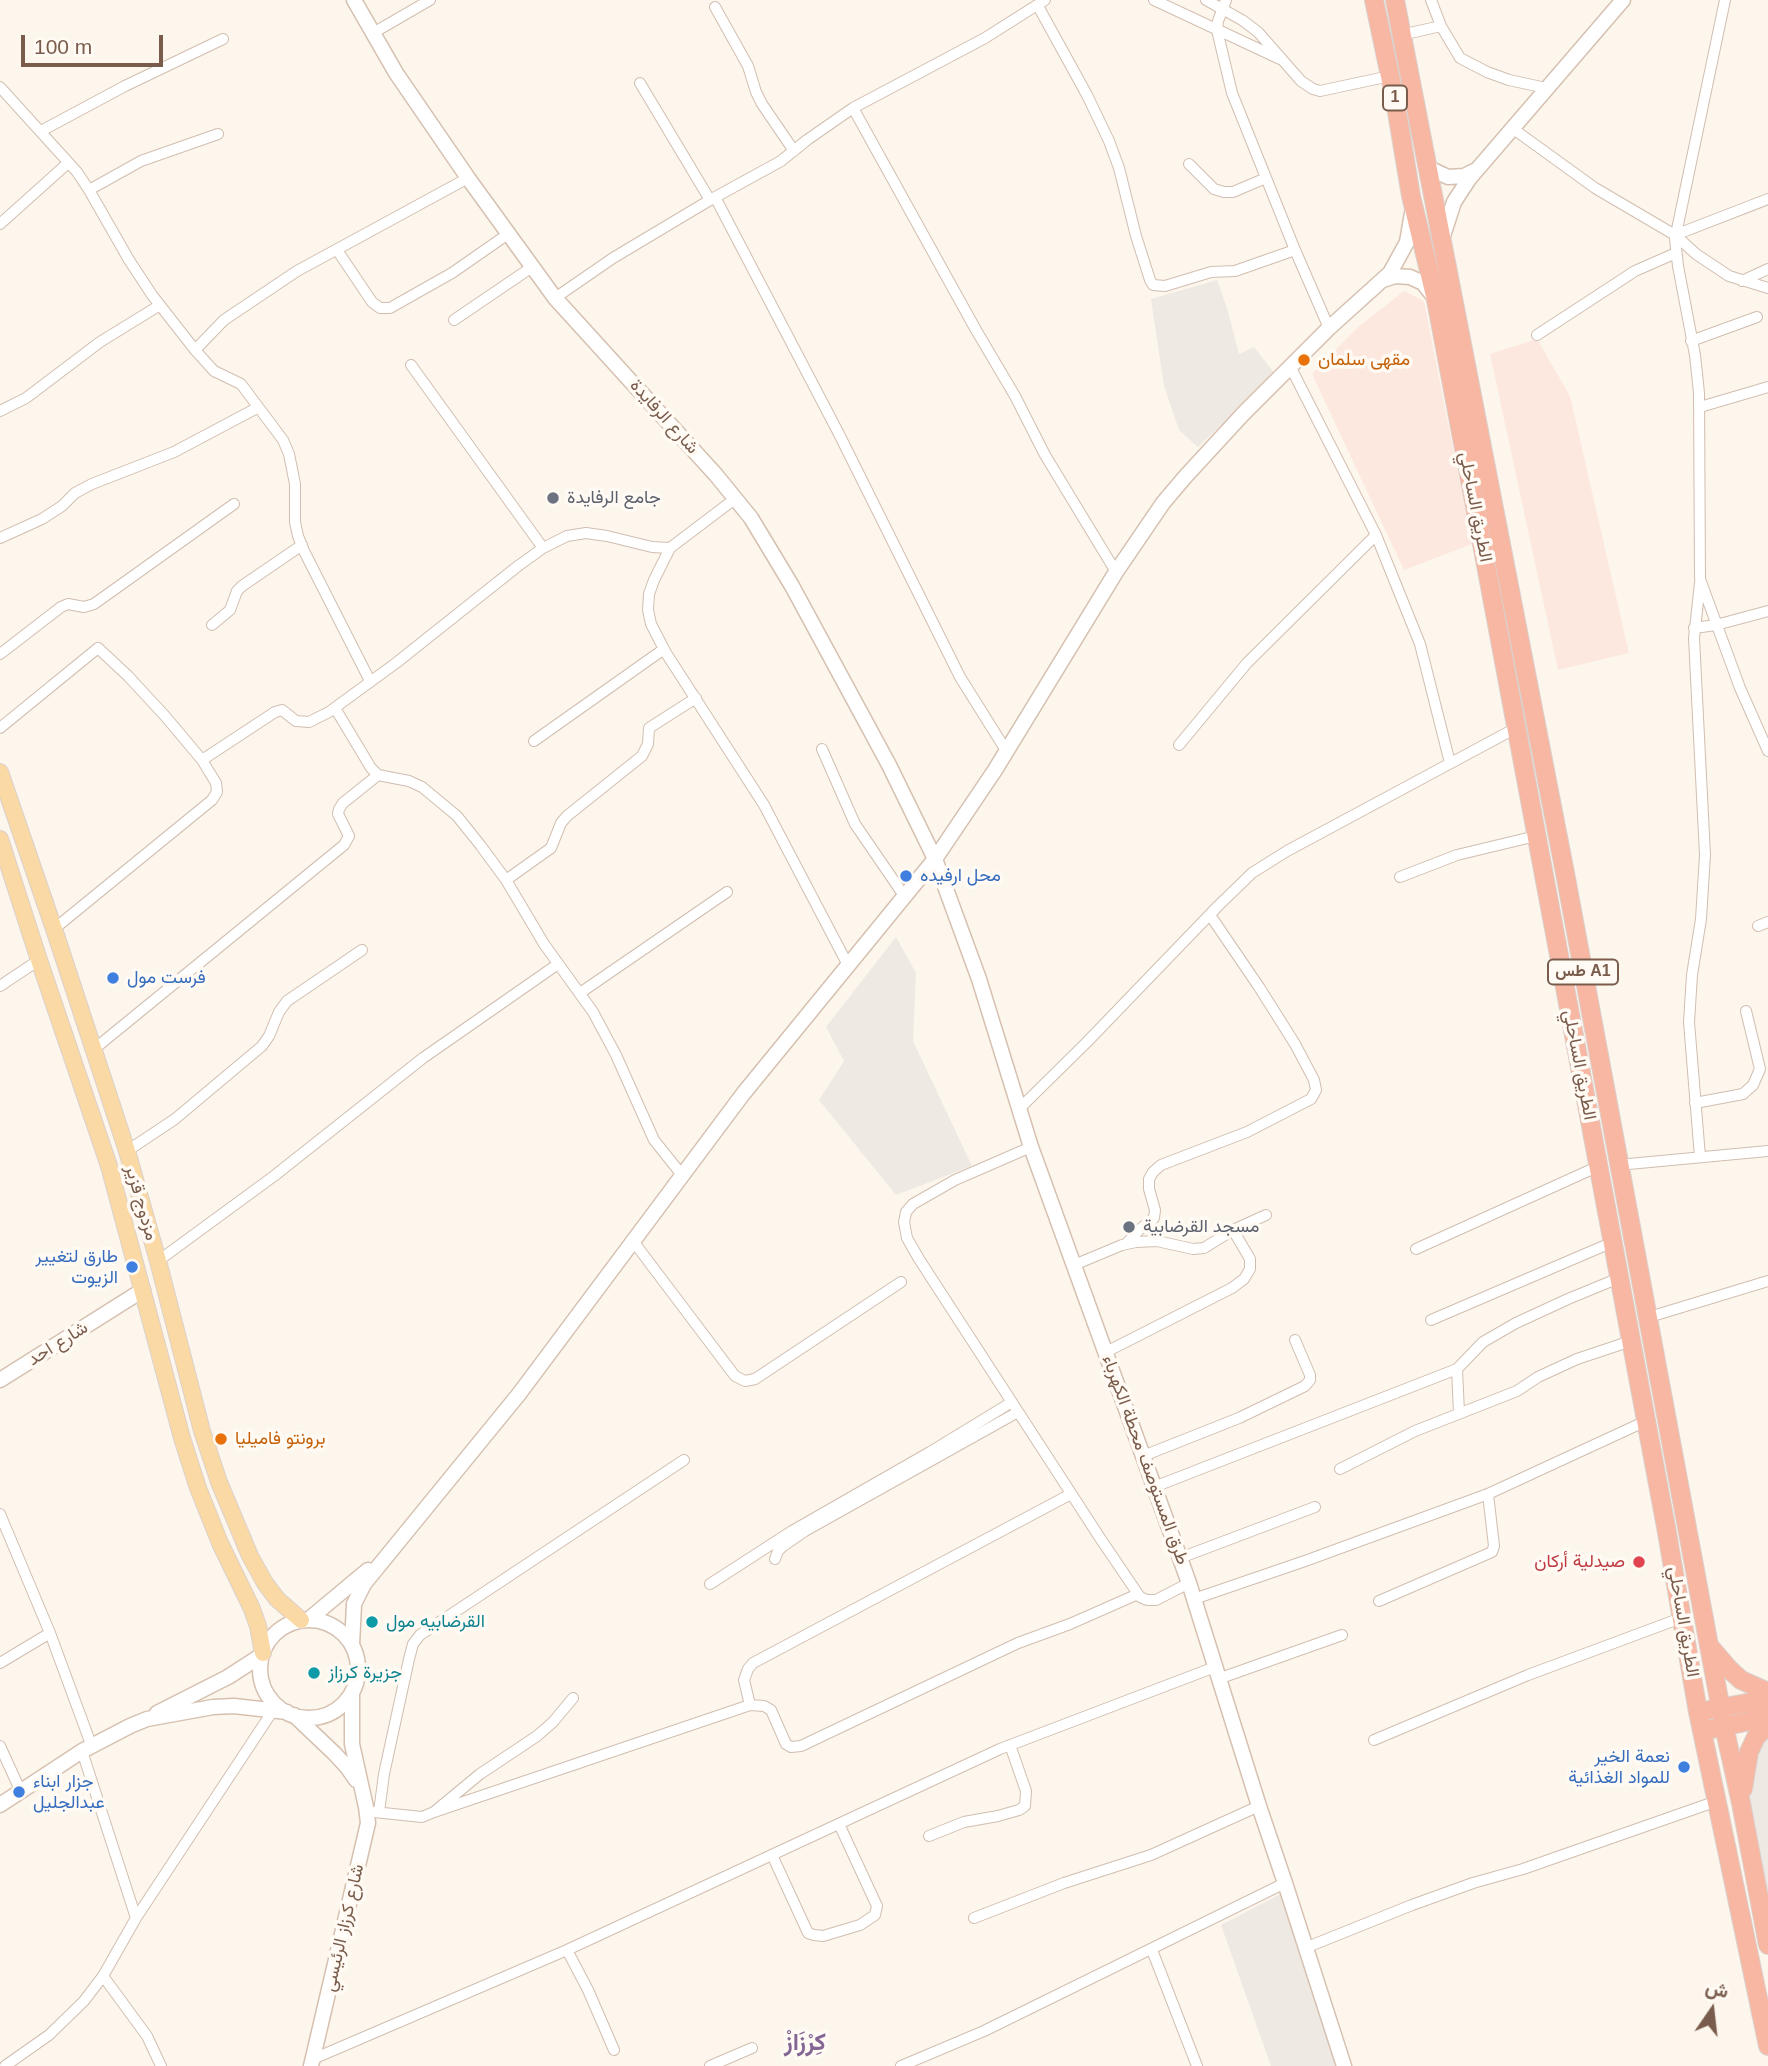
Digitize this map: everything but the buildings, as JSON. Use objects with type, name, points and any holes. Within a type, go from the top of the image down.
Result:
[{"type":"highway","name":"الطريق الساحلي","points":[[1374,0],[1411,196],[1436,300],[1667,1527],[1698,1712],[1768,2046]]},
{"type":"highway","name":"الطريق الساحلي","points":[[1395,0],[1564,873],[1646,1318],[1695,1562],[1720,1708],[1768,1945]]},
{"type":"highway","points":[[1708,1644],[1741,1680],[1768,1692]]},
{"type":"highway","points":[[1698,1712],[1768,1699]]},
{"type":"highway","points":[[1702,1731],[1768,1717]]},
{"type":"highway","points":[[1741,1802],[1749,1752],[1756,1737],[1768,1725]]},
{"type":"main road","name":"شارع الرفايدة","points":[[355,0],[396,72],[468,178],[555,298],[736,498],[762,535],[889,765],[935,859]]},
{"type":"main road","points":[[1442,241],[1448,214],[1461,190],[1623,0]]},
{"type":"main road","points":[[1427,164],[1448,177],[1464,176],[1478,169]]},
{"type":"main road","points":[[352,1645],[352,1613],[364,1584],[519,1394],[743,1094],[935,859],[1007,752],[1146,527],[1185,477],[1243,414],[1329,328],[1382,281],[1397,263],[1407,242],[1412,219],[1411,196]]},
{"type":"main road","points":[[1382,281],[1395,276],[1410,276],[1423,283],[1436,300]]},
{"type":"main road","name":"مزدوج قزير","points":[[0,772],[127,1151],[202,1432],[219,1482],[245,1545],[265,1583],[276,1598],[304,1620]]},
{"type":"main road","name":"مزدوج قزير","points":[[0,838],[109,1166],[182,1438],[198,1488],[220,1543],[252,1609],[258,1626],[262,1654]]},
{"type":"main road","name":"طرق المستوصف محطة الكهرباء","points":[[935,859],[979,979],[1018,1110],[1189,1583],[1344,2066]]},
{"type":"main road","points":[[130,1237],[150,1231]]},
{"type":"main road","name":"شارع احد","points":[[0,1380],[143,1290]]},
{"type":"main road","points":[[304,1620],[344,1592],[395,1545]]},
{"type":"main road","points":[[0,1805],[87,1749],[148,1719],[213,1707],[234,1706],[313,1718],[332,1712],[347,1700],[352,1692],[358,1674],[356,1654],[352,1645],[336,1628],[323,1622],[304,1620],[291,1623],[274,1635],[262,1654],[228,1677],[167,1706],[148,1719]]},
{"type":"main road","points":[[262,1654],[261,1678],[264,1688],[284,1713]]},
{"type":"main road","name":"شارع كرزاز الرئيسي","points":[[352,1692],[352,1744],[362,1790]]},
{"type":"main road","name":"شارع كرزاز الرئيسي","points":[[284,1713],[347,1767],[373,1812],[368,1823],[312,2062]]},
{"type":"street","points":[[373,33],[430,0]]},
{"type":"street","points":[[1154,0],[1284,61]]},
{"type":"street","points":[[1206,0],[1225,4],[1258,32],[1307,86],[1320,91],[1390,76]]},
{"type":"street","points":[[1431,0],[1441,26],[1460,58],[1498,76],[1546,88]]},
{"type":"street","points":[[1700,1157],[1690,1040],[1690,996],[1701,919],[1705,855],[1694,628],[1700,579],[1700,407],[1695,355],[1675,235],[1725,0]]},
{"type":"street","points":[[555,298],[613,258],[712,198],[773,166],[853,108],[985,38],[1042,3],[1109,141],[1153,285],[1165,286],[1211,272],[1235,271],[1295,250]]},
{"type":"street","points":[[1225,4],[1217,30],[1232,93],[1329,328]]},
{"type":"street","points":[[715,7],[748,66],[762,104],[794,151]]},
{"type":"street","points":[[1401,35],[1441,26]]},
{"type":"street","points":[[41,131],[125,86],[223,39]]},
{"type":"street","points":[[640,83],[712,198],[839,434],[960,677],[1007,752]]},
{"type":"street","points":[[0,87],[41,131],[89,190],[130,260],[195,350],[214,371],[241,384],[283,440],[289,454],[295,484],[295,522],[302,545],[370,681]]},
{"type":"street","points":[[853,108],[1058,477],[1116,572]]},
{"type":"street","points":[[1512,128],[1595,188],[1675,235],[1696,254],[1729,276],[1768,288]]},
{"type":"street","points":[[89,190],[141,161],[218,134]]},
{"type":"street","points":[[0,224],[68,163]]},
{"type":"street","points":[[1189,164],[1214,189],[1224,192],[1233,192],[1266,178]]},
{"type":"street","points":[[195,350],[224,320],[297,271],[468,178]]},
{"type":"street","points":[[1675,235],[1768,199]]},
{"type":"street","points":[[337,250],[372,302],[380,308],[390,308],[452,273],[508,234]]},
{"type":"street","points":[[1537,335],[1635,271],[1676,253]]},
{"type":"street","points":[[454,320],[532,267]]},
{"type":"street","points":[[1742,281],[1768,269]]},
{"type":"street","points":[[0,411],[26,398],[100,342],[160,305]]},
{"type":"street","points":[[1691,341],[1757,317]]},
{"type":"street","points":[[411,365],[543,548]]},
{"type":"street","points":[[1290,366],[1376,535],[1420,644],[1450,763]]},
{"type":"street","points":[[1700,407],[1768,387]]},
{"type":"street","points":[[0,538],[42,519],[62,506],[75,493],[92,484],[174,452],[257,408]]},
{"type":"street","points":[[736,498],[670,548],[649,594],[651,624],[664,649],[764,805],[849,967]]},
{"type":"street","points":[[0,654],[61,607],[68,604],[84,607],[94,604],[234,504]]},
{"type":"street","points":[[202,760],[275,712],[282,710],[296,721],[309,722],[335,708],[543,548],[567,536],[586,533],[652,547],[670,548]]},
{"type":"street","points":[[1179,746],[1247,663],[1376,535]]},
{"type":"street","points":[[212,625],[230,610],[237,591],[242,586],[302,545]]},
{"type":"street","points":[[1700,579],[1740,688],[1768,751]]},
{"type":"street","points":[[1694,628],[1768,611]]},
{"type":"street","points":[[0,728],[98,648],[156,706],[202,760],[216,783],[217,792],[212,800],[54,929]]},
{"type":"street","points":[[534,741],[664,649]]},
{"type":"street","points":[[506,880],[551,848],[561,823],[567,816],[642,755],[648,744],[649,728],[696,698]]},
{"type":"street","points":[[335,708],[378,775],[409,781],[436,797],[465,826],[506,880],[558,964],[580,993],[616,1055],[654,1140],[682,1175]]},
{"type":"street","points":[[1018,1110],[1239,885],[1267,862],[1516,728]]},
{"type":"street","points":[[822,750],[855,824],[905,897]]},
{"type":"street","points":[[93,1050],[344,845],[349,836],[338,814],[339,809],[378,775]]},
{"type":"street","points":[[1400,877],[1457,855],[1536,836]]},
{"type":"street","points":[[580,993],[727,892]]},
{"type":"street","points":[[1126,1244],[1154,1218],[1149,1179],[1161,1165],[1247,1132],[1311,1099],[1316,1090],[1314,1080],[1294,1044],[1210,915]]},
{"type":"street","points":[[127,1151],[175,1119],[262,1046],[287,1001],[362,950]]},
{"type":"street","points":[[0,986],[39,960]]},
{"type":"street","points":[[158,1261],[274,1176],[434,1050],[558,964]]},
{"type":"street","points":[[1695,1103],[1743,1094],[1753,1085],[1760,1069],[1746,1011]]},
{"type":"street","points":[[1031,1147],[954,1180],[913,1204],[906,1212],[904,1222],[907,1238],[1138,1594],[1147,1600],[1156,1600],[1189,1583]]},
{"type":"street","points":[[1618,1165],[1768,1151]]},
{"type":"street","points":[[1416,1250],[1599,1166]]},
{"type":"street","points":[[1074,1265],[1126,1244],[1157,1241],[1193,1249],[1204,1248],[1233,1230],[1266,1215]]},
{"type":"street","points":[[1106,1352],[1232,1288],[1244,1279],[1250,1269],[1250,1259],[1233,1230]]},
{"type":"street","points":[[632,1241],[735,1376],[745,1381],[755,1379],[901,1282]]},
{"type":"street","points":[[1431,1320],[1613,1242]]},
{"type":"street","points":[[1154,1487],[1457,1369],[1483,1342],[1516,1323],[1619,1278]]},
{"type":"street","points":[[1646,1318],[1768,1281]]},
{"type":"street","points":[[1143,1456],[1239,1418],[1305,1385],[1310,1376],[1295,1340]]},
{"type":"street","points":[[1340,1469],[1415,1431],[1517,1391],[1538,1377],[1577,1359],[1631,1341]]},
{"type":"street","points":[[1457,1369],[1459,1413]]},
{"type":"street","points":[[775,1559],[783,1546],[805,1531],[1015,1407]]},
{"type":"street","points":[[710,1584],[792,1531],[1015,1407]]},
{"type":"street","points":[[1194,1599],[1488,1494],[1646,1421]]},
{"type":"street","points":[[684,1460],[420,1635],[413,1644],[409,1659],[373,1812],[422,1816],[750,1705],[764,1706],[771,1710],[786,1744],[791,1747],[801,1746],[1018,1643],[1138,1594]]},
{"type":"street","points":[[750,1705],[744,1680],[753,1663],[1071,1494]]},
{"type":"street","points":[[1379,1601],[1492,1552],[1494,1546],[1488,1494]]},
{"type":"street","points":[[1180,1558],[1315,1507]]},
{"type":"street","points":[[0,1514],[50,1633],[136,1918]]},
{"type":"street","points":[[1374,1740],[1528,1675],[1681,1618]]},
{"type":"street","points":[[0,1663],[50,1633]]},
{"type":"street","points":[[312,2062],[567,1950],[1010,1745],[1216,1673],[1342,1635]]},
{"type":"street","points":[[434,1812],[480,1774],[537,1736],[573,1698]]},
{"type":"street","points":[[5,2066],[49,2035],[84,2001],[103,1976],[136,1918],[284,1713]]},
{"type":"street","points":[[929,1836],[964,1822],[998,1816],[1025,1806],[1026,1791],[1010,1745]]},
{"type":"street","points":[[0,1746],[21,1792]]},
{"type":"street","points":[[1305,1948],[1473,1883],[1522,1869],[1717,1801]]},
{"type":"street","points":[[974,1918],[1064,1882],[1151,1855],[1259,1806]]},
{"type":"street","points":[[772,1855],[808,1933],[823,1936],[860,1925],[875,1916],[877,1906],[839,1824]]},
{"type":"street","points":[[901,2066],[984,2031],[1286,1883]]},
{"type":"street","points":[[567,1950],[614,2050]]},
{"type":"street","points":[[1152,1950],[1197,2066]]},
{"type":"street","points":[[103,1976],[147,2036],[161,2066]]},
{"type":"street","points":[[716,2065],[752,2048]]},
{"type":"shaded area","points":[[1217,280],[1239,354],[1254,347],[1275,374],[1198,447],[1179,430],[1164,386],[1151,299]]},
{"type":"shaded area","points":[[1404,291],[1424,301],[1472,544],[1404,570],[1312,374],[1357,328]]},
{"type":"shaded area","points":[[1537,339],[1570,396],[1629,653],[1558,670],[1490,354]]},
{"type":"shaded area","points":[[896,937],[916,973],[913,1041],[972,1166],[896,1195],[819,1100],[844,1061],[826,1027]]},
{"type":"shaded area","points":[[1768,1725],[1768,1937],[1744,1784]]},
{"type":"shaded area","points":[[1292,1888],[1343,2066],[1271,2066],[1221,1925]]},
{"type":"place","name":"مقهى سلمان","points":[[1304,360]]},
{"type":"place","name":"جامع الرفايدة","points":[[553,498]]},
{"type":"place","name":"محل ارفيده","points":[[906,876]]},
{"type":"place","name":"فرست مول","points":[[113,978]]},
{"type":"place","name":"مسجد القرضابية","points":[[1129,1227]]},
{"type":"place","name":"طارق لتغيير الزيوت","points":[[132,1267]]},
{"type":"place","name":"برونتو فاميليا","points":[[221,1439]]},
{"type":"place","name":"صيدلية أركان","points":[[1639,1562]]},
{"type":"place","name":"القرضابيه مول","points":[[372,1622]]},
{"type":"place","name":"جزيرة كرزاز","points":[[314,1673]]},
{"type":"place","name":"نعمة الخير للمواد الغذائية","points":[[1684,1767]]},
{"type":"place","name":"جزار ابناء عبدالجليل","points":[[19,1792]]},
{"type":"district","name":"كِرْزَازْ","points":[[805,2043]]}]
